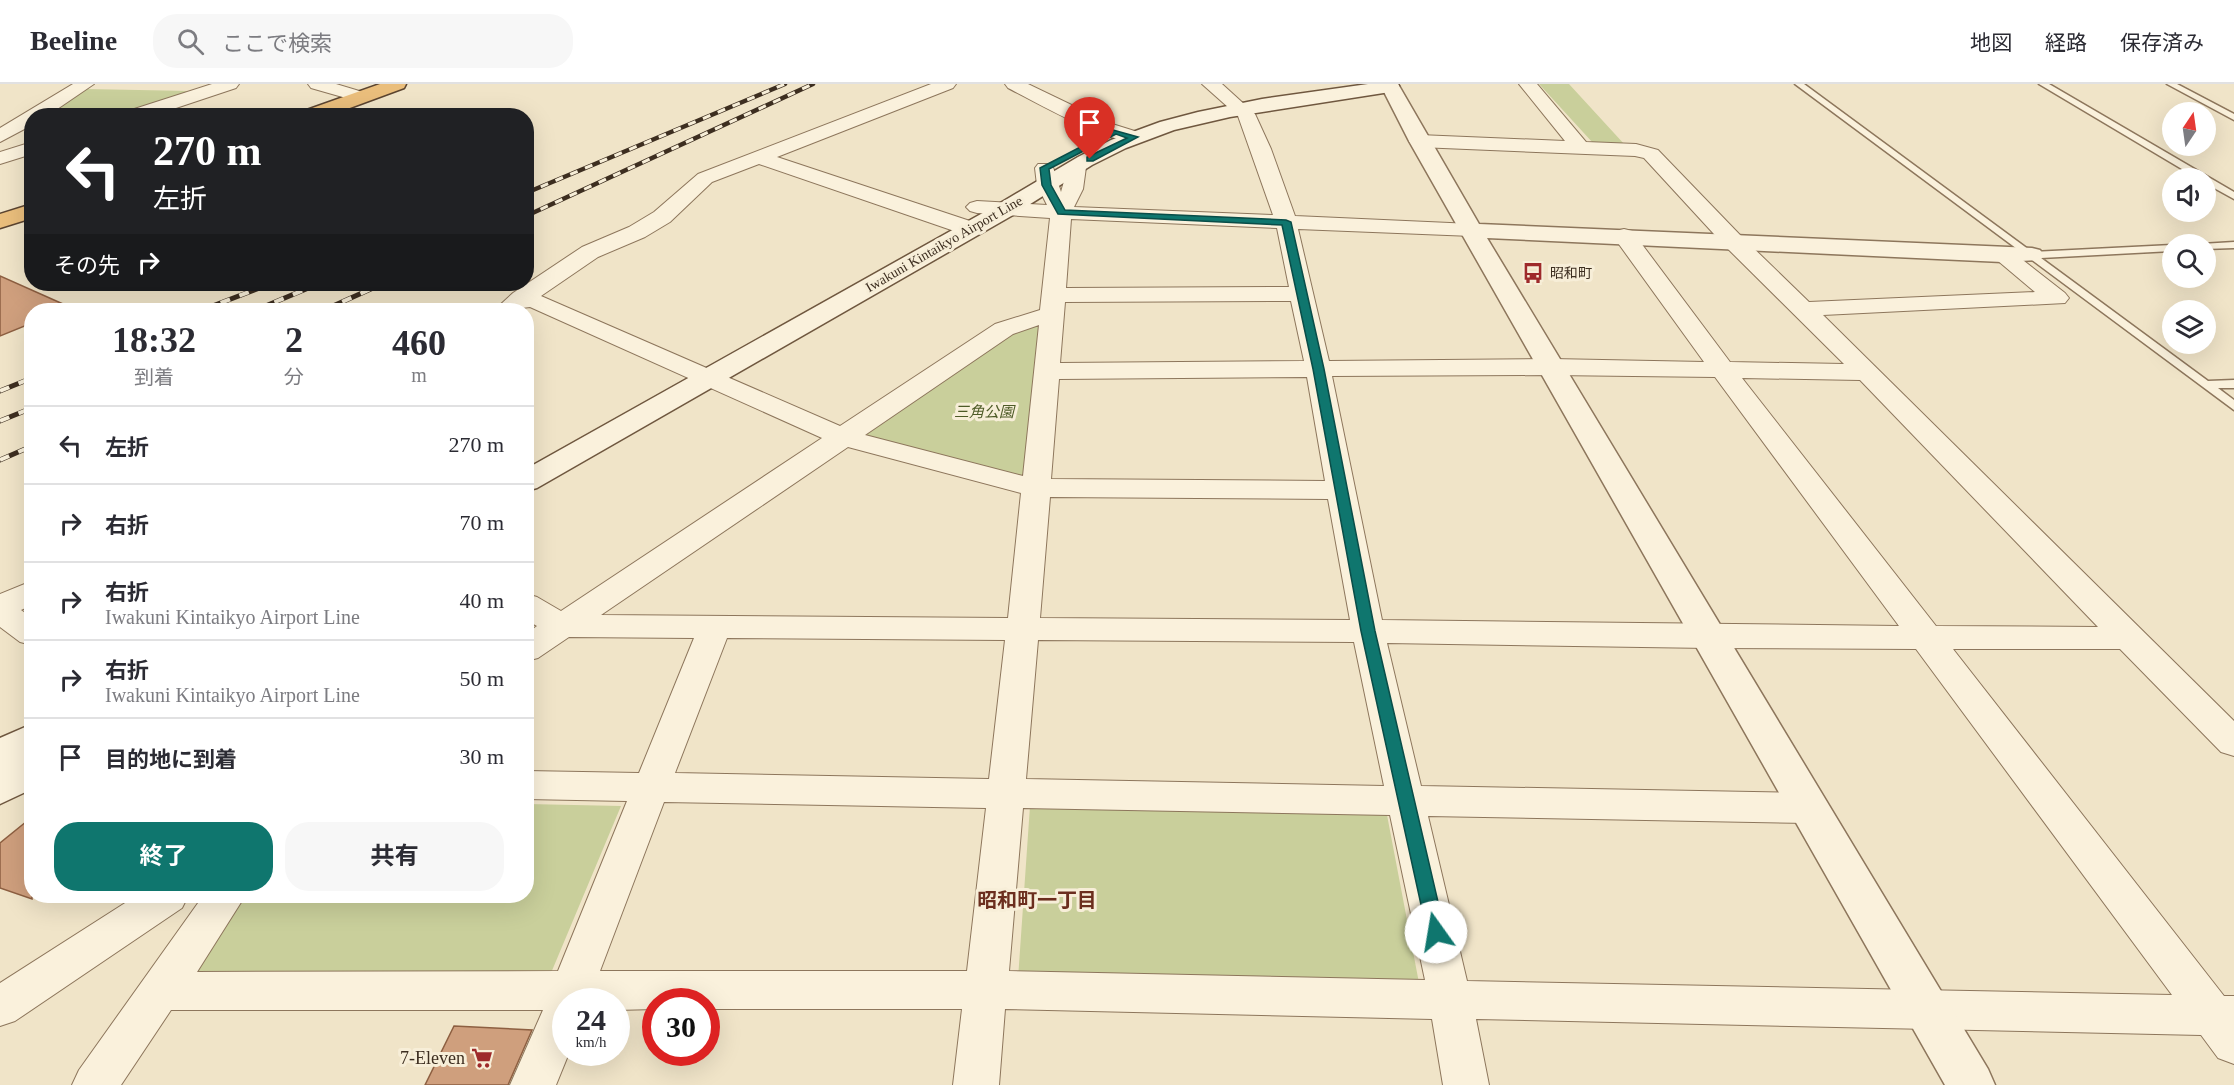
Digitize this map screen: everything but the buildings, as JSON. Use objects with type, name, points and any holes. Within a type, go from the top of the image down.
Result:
[{"type":"highway","points":[[330,108],[397,84]]},
{"type":"highway","points":[[0,221],[24,214]]},
{"type":"street","points":[[45,108],[85,84]]},
{"type":"street","points":[[156,108],[230,84]]},
{"type":"street","points":[[316,84],[360,97]]},
{"type":"street","points":[[534,289],[590,252],[638,232],[662,217],[705,178],[947,84]]},
{"type":"street","points":[[1014,84],[1125,134]]},
{"type":"street","points":[[1528,84],[1581,148]]},
{"type":"street","points":[[1389,85],[1406,111],[1419,141],[1971,1085]]},
{"type":"street","name":"Iwakuni Kintaikyo Airport Line","points":[[534,477],[697,373],[966,219],[1125,134],[1204,114],[1225,97],[1389,85]]},
{"type":"street","points":[[1225,97],[1246,114],[1261,149],[1286,222],[1318,369],[1368,631],[1450,998],[1466,1085]]},
{"type":"street","points":[[5,130],[24,120]]},
{"type":"street","name":"Iwakuni Kintaikyo Airport Line","points":[[966,219],[1005,210],[1046,177],[1076,167],[1125,134]]},
{"type":"street","points":[[1419,141],[1636,150],[1651,154],[1733,241],[1867,372],[2234,743]]},
{"type":"street","points":[[0,158],[24,150]]},
{"type":"street","points":[[760,158],[966,219]]},
{"type":"street","points":[[976,1085],[988,990],[1037,488],[1045,371],[1061,212],[1073,189],[1076,167]]},
{"type":"street","points":[[1046,177],[1061,212]]},
{"type":"street","points":[[1005,210],[2031,255]]},
{"type":"street","points":[[1624,236],[1925,638],[2227,1025]]},
{"type":"street","points":[[1802,309],[2057,298],[2002,255]]},
{"type":"street","points":[[514,303],[532,291]]},
{"type":"street","points":[[534,645],[1004,328],[1030,319],[1052,306],[1302,294]]},
{"type":"street","points":[[525,303],[538,302],[842,437],[1037,488],[1342,490]]},
{"type":"street","points":[[1045,371],[1552,368],[1867,372]]},
{"type":"street","name":"Iwakuni Kintaikyo Airport Line","points":[[566,434],[697,373]]},
{"type":"street","points":[[24,596],[0,609],[24,628]]},
{"type":"street","points":[[534,609],[561,626],[1368,631],[1709,637],[2128,638]]},
{"type":"street","points":[[572,988],[714,628]]},
{"type":"street","points":[[0,756],[24,742]]},
{"type":"street","points":[[0,789],[24,776]]},
{"type":"street","points":[[534,785],[1808,808]]},
{"type":"street","points":[[0,1007],[157,903]]},
{"type":"street","points":[[95,1085],[220,903]]},
{"type":"street","points":[[630,998],[988,990],[1926,1009],[2227,1025]]},
{"type":"street","points":[[158,992],[552,999]]},
{"type":"street","points":[[534,1085],[552,1039]]},
{"type":"lane","points":[[1799,84],[2234,406]]},
{"type":"lane","points":[[2043,84],[2234,196]]},
{"type":"lane","points":[[2171,84],[2234,117]]},
{"type":"lane","points":[[2216,246],[2234,245]]},
{"type":"lane","points":[[2031,255],[2162,248]]},
{"type":"lane","points":[[2206,385],[2234,384]]},
{"type":"green space","points":[[1539,84],[1569,84],[1625,145],[1593,143]]},
{"type":"green space","points":[[86,89],[191,91],[139,108],[56,108]]},
{"type":"green space","name":"三角公園","points":[[1050,319],[1037,488],[842,437],[1004,329]]},
{"type":"green space","points":[[534,804],[621,806],[551,973],[189,974],[235,903],[534,903]]},
{"type":"green space","points":[[1030,806],[1387,815],[1419,983],[1018,979]]},
{"type":"railway","points":[[534,190],[785,84]]},
{"type":"railway","points":[[534,212],[813,84]]},
{"type":"railway","points":[[220,303],[252,291]]},
{"type":"railway","points":[[273,303],[301,291]]},
{"type":"railway","points":[[340,303],[366,291]]},
{"type":"railway","points":[[0,391],[24,381]]},
{"type":"railway","points":[[0,421],[24,411]]},
{"type":"railway","points":[[0,460],[24,450]]},
{"type":"place","name":"昭和町","points":[[1533,273]]},
{"type":"place","name":"7-Eleven","points":[[482,1058]]},
{"type":"district","name":"昭和町一丁目","points":[[1037,900]]},
{"type":"route","points":[[1090,159],[1134,137],[1116,131],[1045,168],[1047,185],[1061,212],[1286,222],[1318,369],[1368,631],[1436,932]]}]
